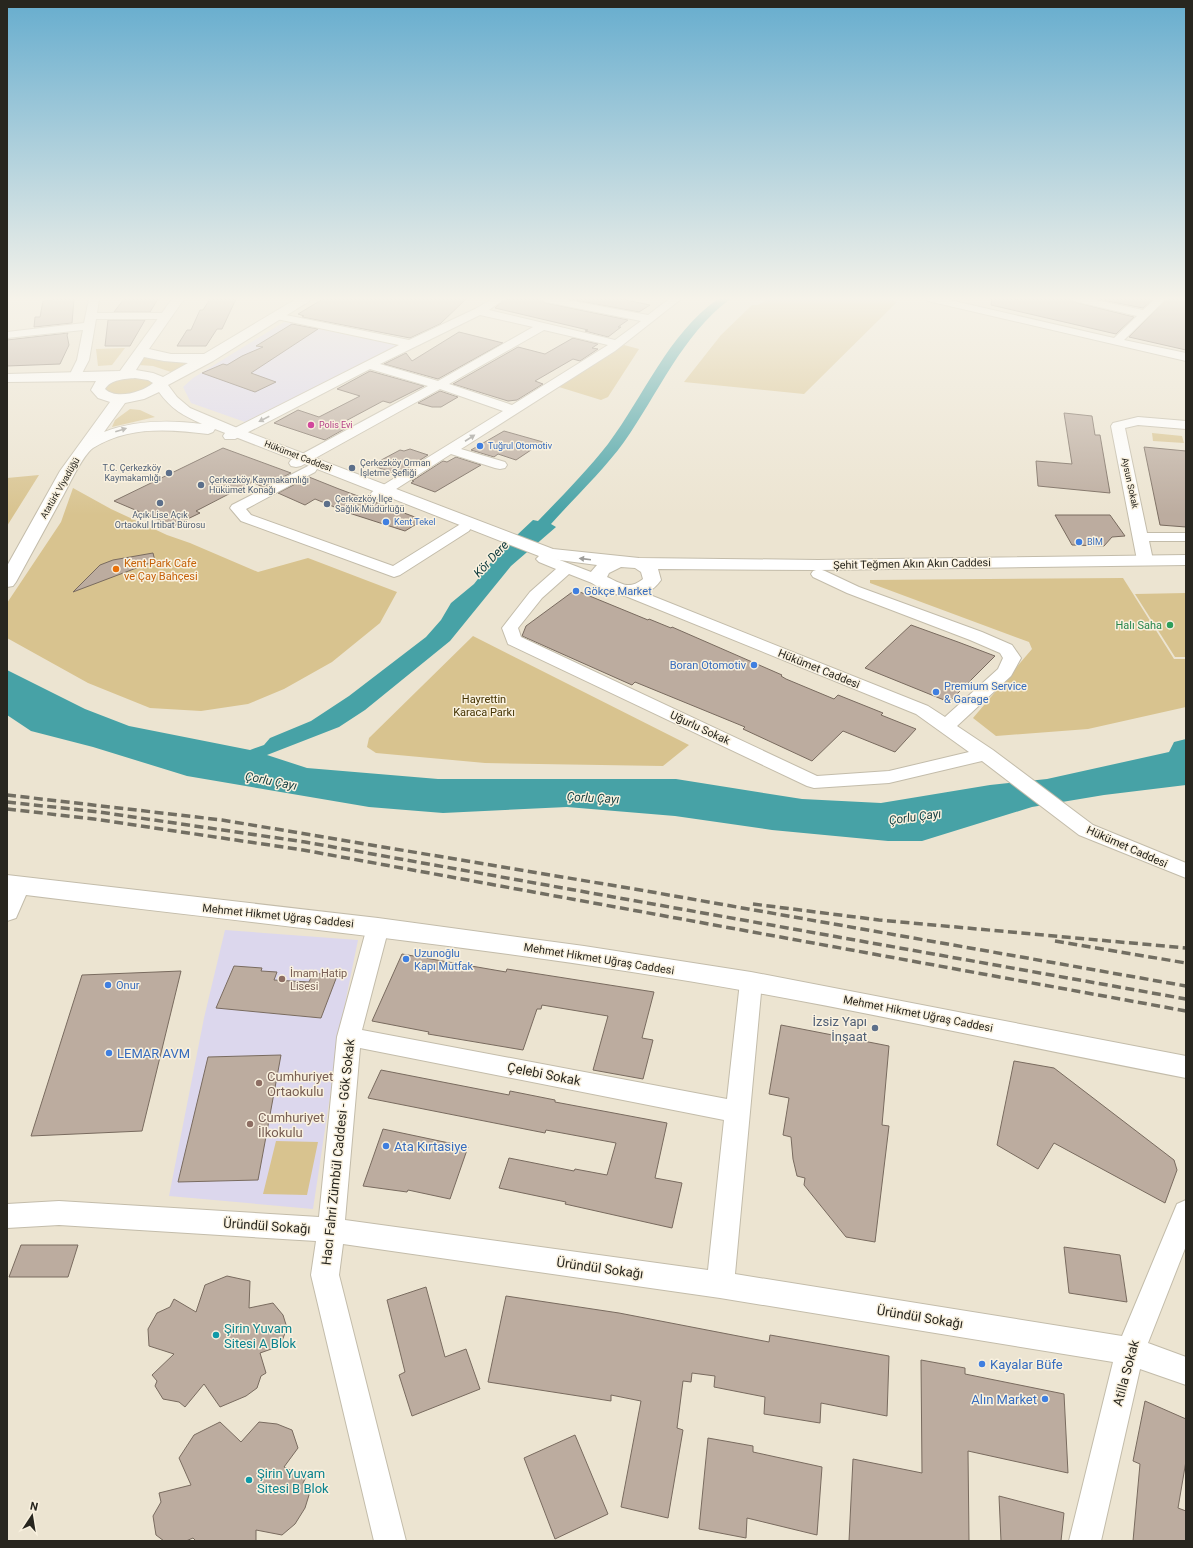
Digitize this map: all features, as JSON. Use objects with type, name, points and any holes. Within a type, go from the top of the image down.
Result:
[{"type":"main road","points":[[120,375],[125,371]]},
{"type":"main road","points":[[7,384],[73,385],[102,395],[124,398],[149,393],[156,389],[160,384],[184,371]]},
{"type":"main road","name":"Atatürk Viyadüğü","points":[[7,563],[89,426],[102,395],[98,390],[99,386],[102,383],[120,375]]},
{"type":"main road","points":[[7,378],[150,375],[159,380],[160,384]]},
{"type":"main road","name":"Hükümet Caddesi","points":[[160,384],[172,400],[185,411],[233,434],[488,533]]},
{"type":"main road","name":"Atatürk Viyadüğü","points":[[7,582],[68,471],[85,446],[124,398]]},
{"type":"main road","name":"Hükümet Caddesi","points":[[124,398],[155,406],[213,430],[233,434]]},
{"type":"main road","points":[[85,446],[105,435],[138,426],[174,425],[213,430]]},
{"type":"main road","name":"Hükümet Caddesi","points":[[305,463],[332,469],[464,528],[488,533]]},
{"type":"main road","points":[[488,533],[547,556],[619,562]]},
{"type":"main road","name":"Şehit Teğmen Akın Akın Caddesi","points":[[619,562],[818,565],[1186,560]]},
{"type":"main road","points":[[619,562],[603,569],[598,573],[598,580],[629,592]]},
{"type":"main road","points":[[639,563],[650,570],[650,582]]},
{"type":"main road","name":"Şehit Teğmen Akın Akın Caddesi","points":[[629,592],[642,588],[650,582],[676,575],[690,574],[1186,570]]},
{"type":"main road","points":[[7,912],[13,885]]},
{"type":"main road","name":"Mehmet Hikmet Uğraş Caddesi","points":[[13,885],[378,927],[751,982],[1186,1066]]},
{"type":"street","points":[[75,376],[77,371]]},
{"type":"street","points":[[233,434],[358,371]]},
{"type":"street","points":[[392,371],[439,385],[513,410]]},
{"type":"street","points":[[463,371],[305,463],[237,508],[246,518],[394,572],[464,528]]},
{"type":"street","points":[[382,492],[574,371]]},
{"type":"street","name":"Aysun Sokak","points":[[1145,560],[1118,426],[1138,421],[1186,425]]},
{"type":"street","points":[[451,450],[500,465]]},
{"type":"street","points":[[1141,537],[1186,537]]},
{"type":"street","points":[[547,556],[567,568],[598,580]]},
{"type":"street","name":"Uğurlu Sokak","points":[[567,568],[536,595],[510,628],[514,640],[814,782],[889,777],[992,759]]},
{"type":"street","points":[[819,574],[854,590],[976,636],[1006,649],[1012,658],[1005,672],[946,726]]},
{"type":"street","points":[[650,582],[651,597],[658,604]]},
{"type":"street","name":"Hükümet Caddesi","points":[[629,592],[922,710],[992,759],[1086,830],[1186,871]]},
{"type":"street","name":"Hacı Fahri Zümbül Caddesi - Gök Sokak","points":[[378,927],[349,1037],[331,1230],[325,1274],[390,1541]]},
{"type":"street","points":[[720,1285],[751,982]]},
{"type":"street","name":"Çelebi Sokak","points":[[349,1037],[738,1112]]},
{"type":"street","name":"Atilla Sokak","points":[[1085,1541],[1130,1351],[1186,1212]]},
{"type":"street","name":"Üründül Sokağı","points":[[7,1216],[59,1213],[331,1230],[720,1285],[1130,1351],[1186,1370]]},
{"type":"shaded area","points":[[204,371],[347,371],[245,422],[191,403],[183,387]]},
{"type":"shaded area","points":[[225,930],[358,940],[341,1023],[313,1209],[169,1196],[204,1018]]},
{"type":"green space","points":[[583,371],[625,371],[608,397],[601,400],[559,387]]},
{"type":"green space","points":[[692,371],[827,371],[804,394],[684,382]]},
{"type":"green space","points":[[142,377],[153,383],[153,385],[129,395],[118,395],[105,390],[106,385],[116,379]]},
{"type":"green space","points":[[130,409],[140,410],[155,417],[112,427],[115,420]]},
{"type":"green space","points":[[1152,433],[1182,436],[1184,443],[1153,441]]},
{"type":"green space","points":[[39,475],[7,526],[7,478]]},
{"type":"green space","points":[[73,488],[111,509],[167,535],[190,543],[258,572],[308,558],[397,592],[380,623],[332,662],[284,689],[248,704],[201,711],[150,708],[88,683],[7,638],[7,603],[61,522]]},
{"type":"green space","points":[[1123,578],[1174,659],[1186,659],[1186,707],[1088,729],[996,736],[973,718],[1032,649],[1029,642],[870,583],[870,580]]},
{"type":"green space","name":"Halı Saha","points":[[1186,593],[1186,657],[1175,657],[1135,594]]},
{"type":"green space","name":"Hayrettin Karaca Parkı","points":[[473,636],[689,745],[663,766],[485,763],[376,753],[367,747],[369,738]]},
{"type":"green space","points":[[276,1141],[318,1142],[307,1195],[263,1194]]},
{"type":"water","name":"Çorlu Çayı","points":[[655,371],[669,371],[616,453],[551,524],[556,527],[511,566],[450,641],[365,710],[339,727],[267,755],[307,768],[438,779],[676,779],[802,799],[881,803],[990,785],[1047,779],[1169,752],[1174,742],[1186,739],[1186,785],[1104,795],[1032,807],[922,841],[888,841],[772,830],[675,816],[567,807],[443,813],[369,807],[187,776],[93,747],[31,731],[7,715],[7,670],[85,709],[129,726],[250,750],[264,745],[270,738],[311,721],[349,696],[426,637],[441,620],[451,603],[474,584],[500,551],[533,520],[538,521],[583,474],[608,444]]},
{"type":"building","points":[[206,371],[254,371],[251,373],[276,382],[255,392],[202,373]]},
{"type":"building","points":[[370,371],[424,386],[390,403],[383,401],[340,424],[348,427],[325,440],[274,423],[298,410],[319,417],[360,396],[337,389]]},
{"type":"building","points":[[410,371],[452,371],[438,379]]},
{"type":"building","points":[[475,371],[552,371],[535,381],[543,384],[517,400],[508,401],[453,384]]},
{"type":"building","points":[[440,391],[458,397],[441,407],[432,407],[418,403]]},
{"type":"building","points":[[1064,413],[1092,416],[1095,435],[1100,435],[1110,493],[1038,486],[1036,461],[1072,464]]},
{"type":"building","points":[[504,431],[543,442],[516,460],[498,454],[494,457],[471,450]]},
{"type":"building","points":[[1144,447],[1186,451],[1186,527],[1160,525]]},
{"type":"building","name":"Çerkezköy Kaymakamlığı Hükümet Konağı","points":[[223,448],[291,473],[263,487],[252,482],[196,511],[200,513],[173,526],[114,501]]},
{"type":"building","points":[[410,449],[428,455],[397,475],[372,465],[400,450],[404,451]]},
{"type":"building","points":[[456,457],[481,465],[435,492],[411,483],[443,461],[447,462]]},
{"type":"building","points":[[309,477],[423,520],[405,531],[349,513],[315,499],[305,505],[278,493]]},
{"type":"building","points":[[1055,515],[1110,515],[1125,536],[1112,537],[1104,546],[1072,545]]},
{"type":"building","points":[[153,553],[155,561],[73,592],[100,565],[113,560]]},
{"type":"building","points":[[575,590],[648,620],[649,619],[671,628],[672,627],[782,675],[781,676],[786,679],[834,699],[838,695],[883,713],[881,715],[916,729],[895,752],[843,731],[812,761],[743,729],[745,727],[635,682],[632,685],[522,636],[526,626]]},
{"type":"building","points":[[911,625],[995,656],[949,702],[865,668]]},
{"type":"building","points":[[402,954],[506,972],[507,969],[654,992],[642,1038],[653,1040],[643,1079],[593,1070],[608,1016],[542,1005],[541,1009],[537,1009],[523,1050],[428,1034],[429,1032],[372,1021]]},
{"type":"building","points":[[234,966],[262,968],[261,971],[277,972],[274,980],[309,982],[313,973],[337,976],[321,1018],[216,1008]]},
{"type":"building","name":"LEMAR AVM","points":[[181,971],[142,1131],[31,1136],[82,975]]},
{"type":"building","points":[[781,1025],[889,1046],[882,1125],[889,1126],[875,1242],[846,1237],[804,1185],[805,1178],[797,1176],[793,1159],[791,1137],[783,1135],[789,1098],[769,1094]]},
{"type":"building","points":[[281,1055],[258,1180],[178,1182],[208,1057]]},
{"type":"building","points":[[1014,1061],[1054,1068],[1174,1160],[1177,1170],[1165,1203],[1054,1143],[1038,1169],[997,1145]]},
{"type":"building","points":[[381,1070],[509,1095],[510,1091],[555,1100],[555,1102],[667,1123],[655,1178],[682,1183],[672,1228],[565,1204],[566,1202],[499,1188],[509,1158],[574,1171],[575,1169],[607,1175],[616,1143],[546,1130],[545,1133],[368,1098]]},
{"type":"building","points":[[383,1129],[468,1147],[450,1199],[408,1190],[407,1192],[363,1186]]},
{"type":"building","points":[[21,1245],[78,1245],[68,1277],[9,1277]]},
{"type":"building","points":[[1064,1247],[1120,1255],[1127,1302],[1069,1293]]},
{"type":"building","name":"Şirin Yuvam Sitesi A Blok","points":[[227,1276],[250,1281],[249,1308],[273,1303],[283,1315],[287,1328],[280,1346],[260,1353],[266,1373],[261,1376],[257,1388],[246,1396],[220,1407],[204,1384],[185,1407],[179,1402],[163,1399],[155,1386],[157,1381],[152,1375],[174,1354],[149,1346],[148,1329],[157,1313],[170,1307],[174,1299],[196,1312],[205,1285]]},
{"type":"building","points":[[426,1287],[445,1357],[466,1349],[480,1389],[412,1416],[399,1375],[405,1372],[387,1300]]},
{"type":"building","points":[[506,1296],[619,1313],[769,1342],[770,1335],[889,1356],[887,1416],[821,1403],[820,1423],[764,1414],[765,1397],[714,1387],[715,1376],[692,1373],[691,1382],[683,1381],[677,1428],[683,1430],[668,1518],[621,1507],[641,1401],[611,1395],[611,1401],[488,1382]]},
{"type":"building","points":[[921,1360],[965,1368],[965,1374],[1064,1394],[1068,1473],[968,1451],[969,1541],[849,1541],[853,1459],[922,1473]]},
{"type":"building","points":[[1145,1401],[1186,1419],[1186,1461],[1178,1508],[1186,1511],[1186,1541],[1133,1541],[1140,1464],[1133,1461]]},
{"type":"building","name":"Şirin Yuvam Sitesi B Blok","points":[[220,1422],[241,1442],[259,1422],[277,1424],[292,1430],[298,1448],[284,1467],[306,1477],[303,1483],[309,1495],[305,1508],[295,1524],[282,1535],[256,1530],[256,1541],[196,1541],[193,1538],[186,1541],[164,1541],[156,1535],[153,1516],[161,1502],[159,1493],[191,1485],[179,1458],[194,1435]]},
{"type":"building","points":[[575,1435],[608,1514],[555,1539],[524,1458]]},
{"type":"building","points":[[708,1438],[753,1446],[753,1452],[822,1467],[817,1535],[747,1518],[746,1538],[699,1529]]},
{"type":"building","points":[[999,1496],[1064,1513],[1061,1541],[1001,1541]]},
{"type":"railway","points":[[7,795],[222,820],[646,891],[1186,986]]},
{"type":"railway","points":[[7,802],[99,812],[305,842],[1186,999]]},
{"type":"railway","points":[[7,809],[94,819],[303,850],[1186,1011]]},
{"type":"railway","points":[[753,904],[879,920],[1186,948]]},
{"type":"railway","points":[[1055,941],[1186,963]]},
{"type":"place","name":"Polis Evi","points":[[311,425]]},
{"type":"place","name":"Tuğrul Otomotiv","points":[[480,446]]},
{"type":"place","name":"Çerkezköy Orman İşletme Şefliği","points":[[352,468]]},
{"type":"place","name":"T.C. Çerkezköy Kaymakamlığı","points":[[169,473]]},
{"type":"place","name":"Çerkezköy Kaymakamlığı Hükümet Konağı","points":[[201,485]]},
{"type":"place","name":"Açık Lise Açık Ortaokul İrtibat Bürosu","points":[[160,503]]},
{"type":"place","name":"Çerkezköy İlçe Sağlık Müdürlüğü","points":[[327,504]]},
{"type":"place","name":"Kent Tekel","points":[[386,522]]},
{"type":"place","name":"BİM","points":[[1079,542]]},
{"type":"place","name":"Kent Park Cafe ve Çay Bahçesi","points":[[116,569]]},
{"type":"place","name":"Gökçe Market","points":[[576,591]]},
{"type":"place","name":"Halı Saha","points":[[1170,625]]},
{"type":"place","name":"Boran Otomotiv","points":[[754,665]]},
{"type":"place","name":"Premium Service & Garage","points":[[936,692]]},
{"type":"place","name":"Uzunoğlu Kapı Mutfak","points":[[406,959]]},
{"type":"place","name":"İmam Hatip Lisesi","points":[[282,979]]},
{"type":"place","name":"Onur","points":[[108,985]]},
{"type":"place","name":"İzsiz Yapı İnşaat","points":[[875,1028]]},
{"type":"place","name":"LEMAR AVM","points":[[109,1053]]},
{"type":"place","name":"Cumhuriyet Ortaokulu","points":[[259,1083]]},
{"type":"place","name":"Cumhuriyet İlkokulu","points":[[250,1124]]},
{"type":"place","name":"Ata Kırtasiye","points":[[386,1146]]},
{"type":"place","name":"Şirin Yuvam Sitesi A Blok","points":[[216,1335]]},
{"type":"place","name":"Kayalar Büfe","points":[[982,1364]]},
{"type":"place","name":"Alın Market","points":[[1045,1399]]},
{"type":"place","name":"Şirin Yuvam Sitesi B Blok","points":[[249,1480]]},
{"type":"water label","name":"Kör Dere","points":[[491,559]]}]
